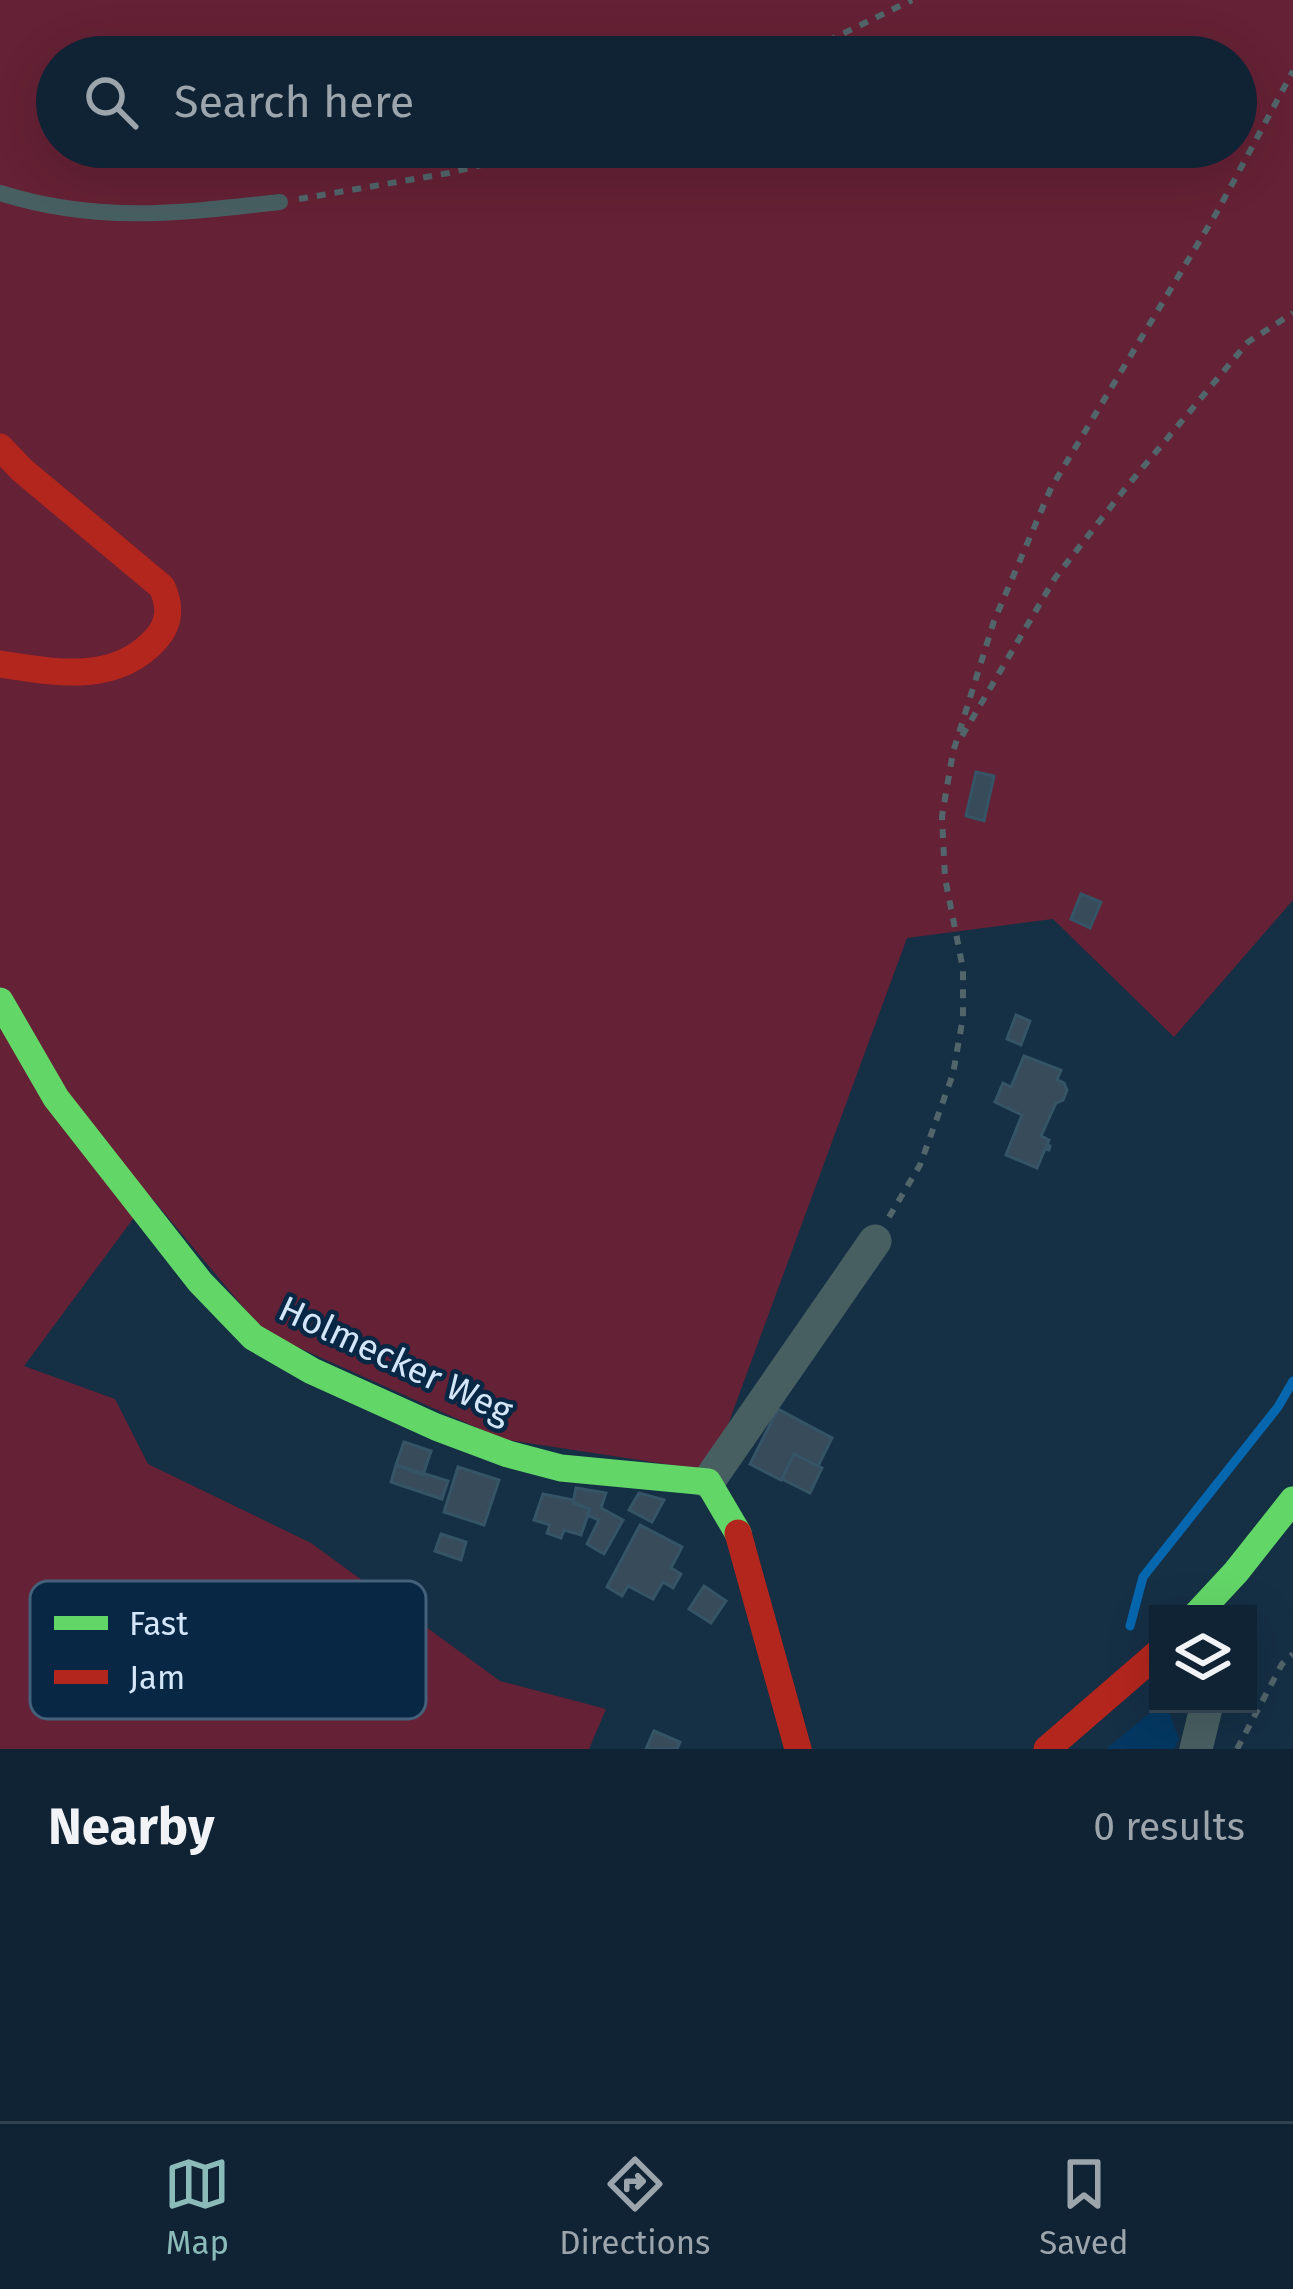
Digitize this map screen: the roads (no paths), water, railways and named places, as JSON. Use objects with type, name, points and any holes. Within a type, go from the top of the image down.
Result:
[{"type":"street","points":[[0,447],[161,587],[170,607],[166,625],[148,647],[111,670],[72,674],[0,664]]},
{"type":"street","name":"Holmecker Weg","points":[[0,1001],[56,1098],[200,1282],[253,1337],[311,1371],[508,1454],[561,1468],[708,1482]]},
{"type":"street","points":[[797,1749],[739,1534],[708,1482],[875,1241]]},
{"type":"street","points":[[1205,1605],[1293,1500]]},
{"type":"street","points":[[1047,1749],[1149,1661]]},
{"type":"street","points":[[1196,1749],[1206,1713]]},
{"type":"lane","points":[[0,193],[98,214],[166,215],[280,202]]},
{"type":"waterway","points":[[1130,1626],[1143,1577],[1278,1407],[1293,1381]]}]
